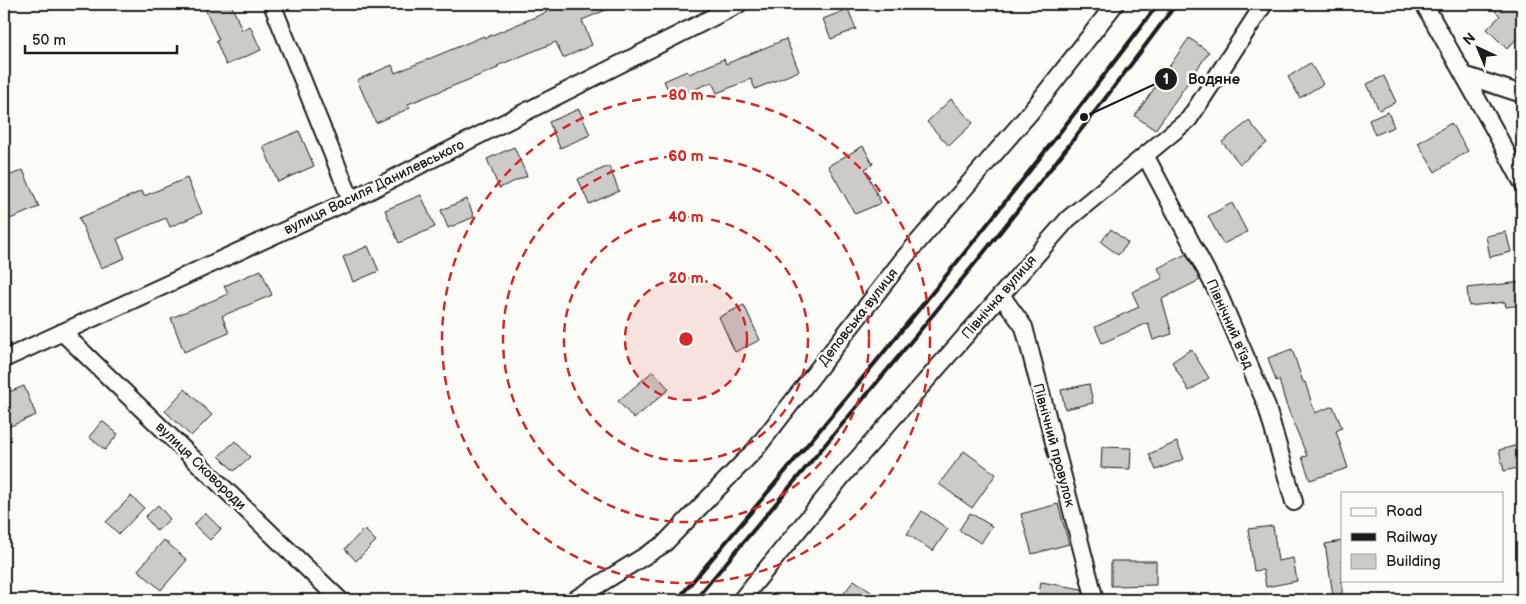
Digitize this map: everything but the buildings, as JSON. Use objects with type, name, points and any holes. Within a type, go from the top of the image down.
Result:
[{"type":"street","points":[[272,4],[351,200]]},
{"type":"street","name":"вулиця Василя Данилевського","points":[[4,359],[351,200],[739,4]]},
{"type":"street","name":"Деповська вулиця","points":[[574,600],[664,544],[755,450],[904,258],[1029,114],[1115,4]]},
{"type":"street","name":"Північна вулиця","points":[[741,600],[845,473],[1068,219],[1189,119],[1264,4]]},
{"type":"street","points":[[1424,4],[1522,182]]},
{"type":"street","points":[[1464,75],[1522,94]]},
{"type":"street","name":"Північний в'їзд","points":[[1145,155],[1219,295],[1266,404],[1294,502]]},
{"type":"street","name":"Північний провулок","points":[[1001,295],[1024,327],[1095,600]]},
{"type":"street","name":"вулиця Сковороди","points":[[62,332],[340,600]]},
{"type":"railway","points":[[677,600],[982,231],[1158,4]]},
{"type":"railway","points":[[695,600],[1001,231],[1119,81],[1176,4]]},
{"type":"place","name":"Водяне","points":[[1084,117]]}]
